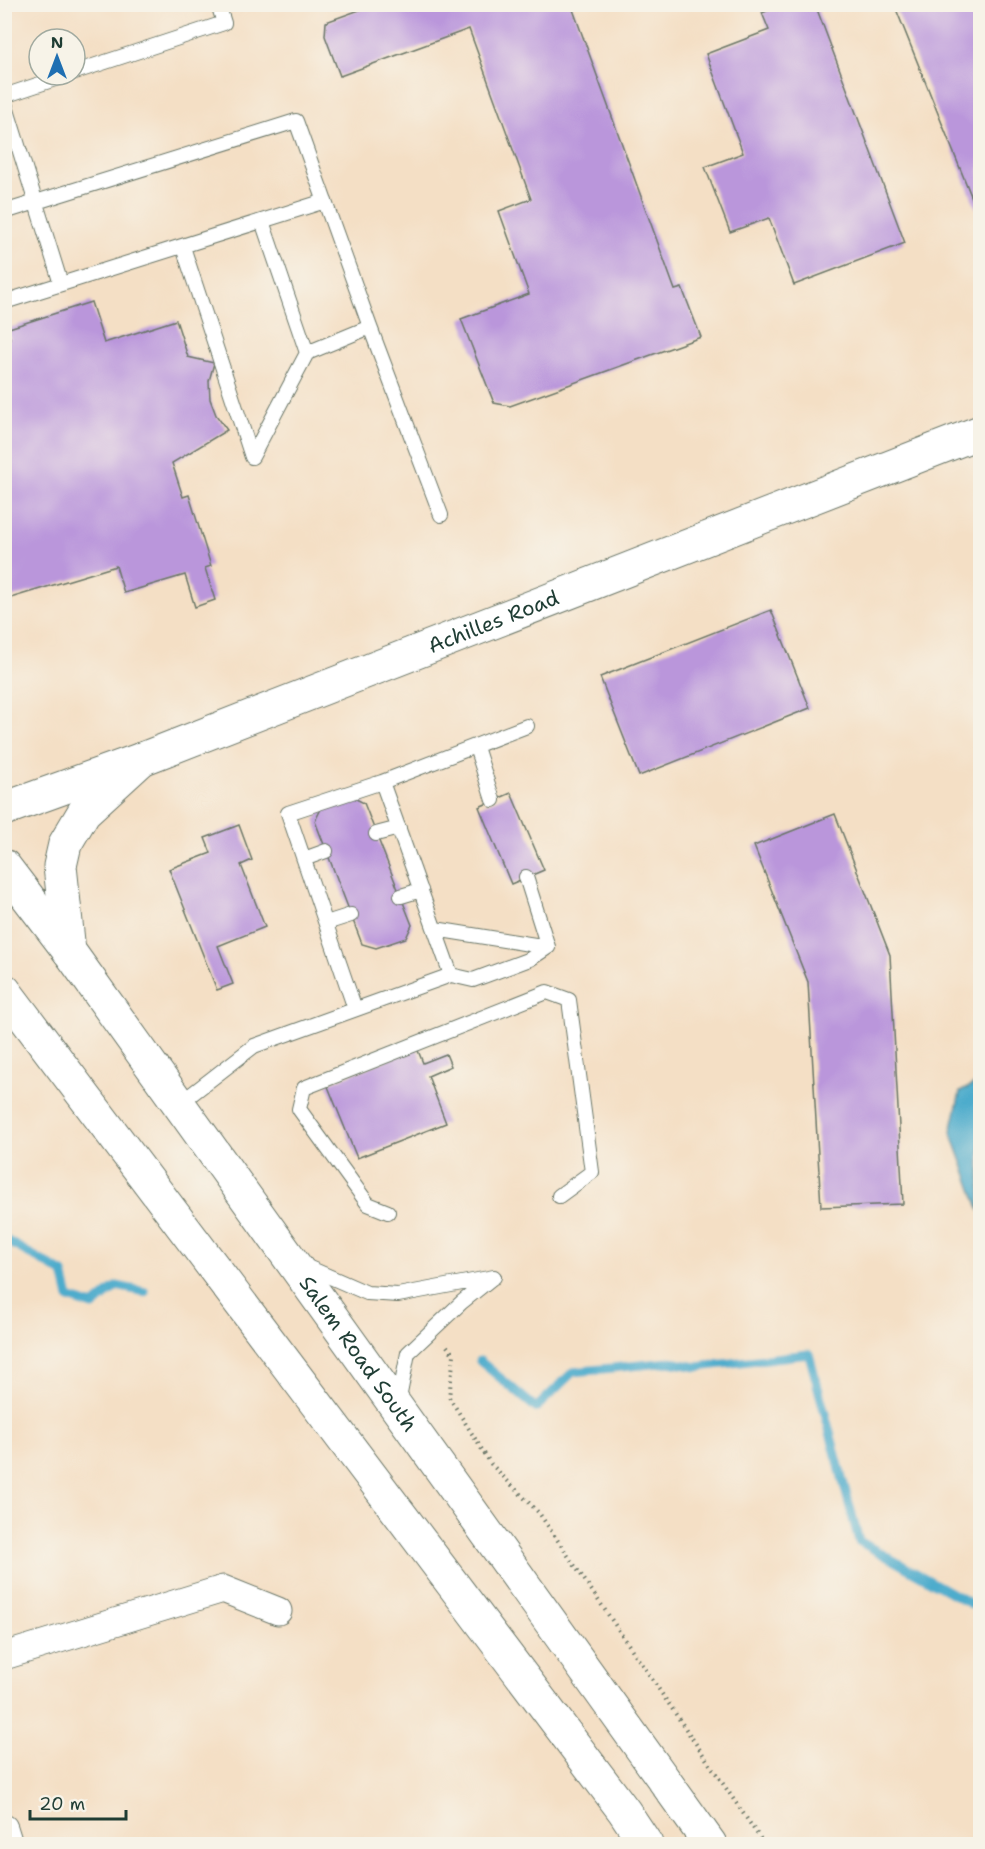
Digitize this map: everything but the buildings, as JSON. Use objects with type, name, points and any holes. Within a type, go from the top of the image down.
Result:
[{"type":"main road","name":"Achilles Road","points":[[4,809],[142,759],[981,432]]},
{"type":"main road","points":[[69,951],[60,866],[65,844],[84,812],[142,759]]},
{"type":"main road","name":"Salem Road South","points":[[4,866],[69,951],[710,1845]]},
{"type":"main road","points":[[4,990],[616,1802],[646,1845]]},
{"type":"street","points":[[4,1656],[224,1589],[278,1611]]},
{"type":"street","points":[[4,1828],[9,1845]]},
{"type":"lane","points":[[87,68],[224,23],[218,4]]},
{"type":"lane","points":[[34,87],[4,98],[61,284]]},
{"type":"lane","points":[[4,212],[296,121],[441,515]]},
{"type":"lane","points":[[4,302],[325,201]]},
{"type":"lane","points":[[262,221],[308,353]]},
{"type":"lane","points":[[183,247],[252,457],[308,353],[370,327]]},
{"type":"lane","points":[[355,1009],[288,813],[382,782],[527,726]]},
{"type":"lane","points":[[476,747],[493,800]]},
{"type":"lane","points":[[382,782],[451,975]]},
{"type":"lane","points":[[376,834],[399,828]]},
{"type":"lane","points":[[304,859],[326,851]]},
{"type":"lane","points":[[526,877],[548,947]]},
{"type":"lane","points":[[401,897],[421,890]]},
{"type":"lane","points":[[326,923],[351,915]]},
{"type":"lane","points":[[435,928],[548,947]]},
{"type":"lane","points":[[179,1104],[254,1046],[451,975],[473,980],[530,959],[548,947]]},
{"type":"lane","points":[[387,1212],[368,1204],[299,1109],[304,1088],[547,992],[569,1000],[592,1172],[558,1196]]},
{"type":"lane","points":[[290,1259],[367,1293],[398,1295],[494,1277],[462,1302],[408,1353],[397,1409]]},
{"type":"path","points":[[433,1330],[454,1355],[449,1397],[491,1464],[539,1514],[764,1845]]},
{"type":"water","points":[[980,1081],[980,1211],[951,1132],[960,1092]]},
{"type":"waterway","points":[[4,1239],[63,1273],[69,1298],[93,1306],[117,1286],[145,1292]]},
{"type":"waterway","points":[[480,1361],[536,1408],[573,1372],[670,1362],[697,1367],[809,1354],[859,1541],[980,1609]]}]
